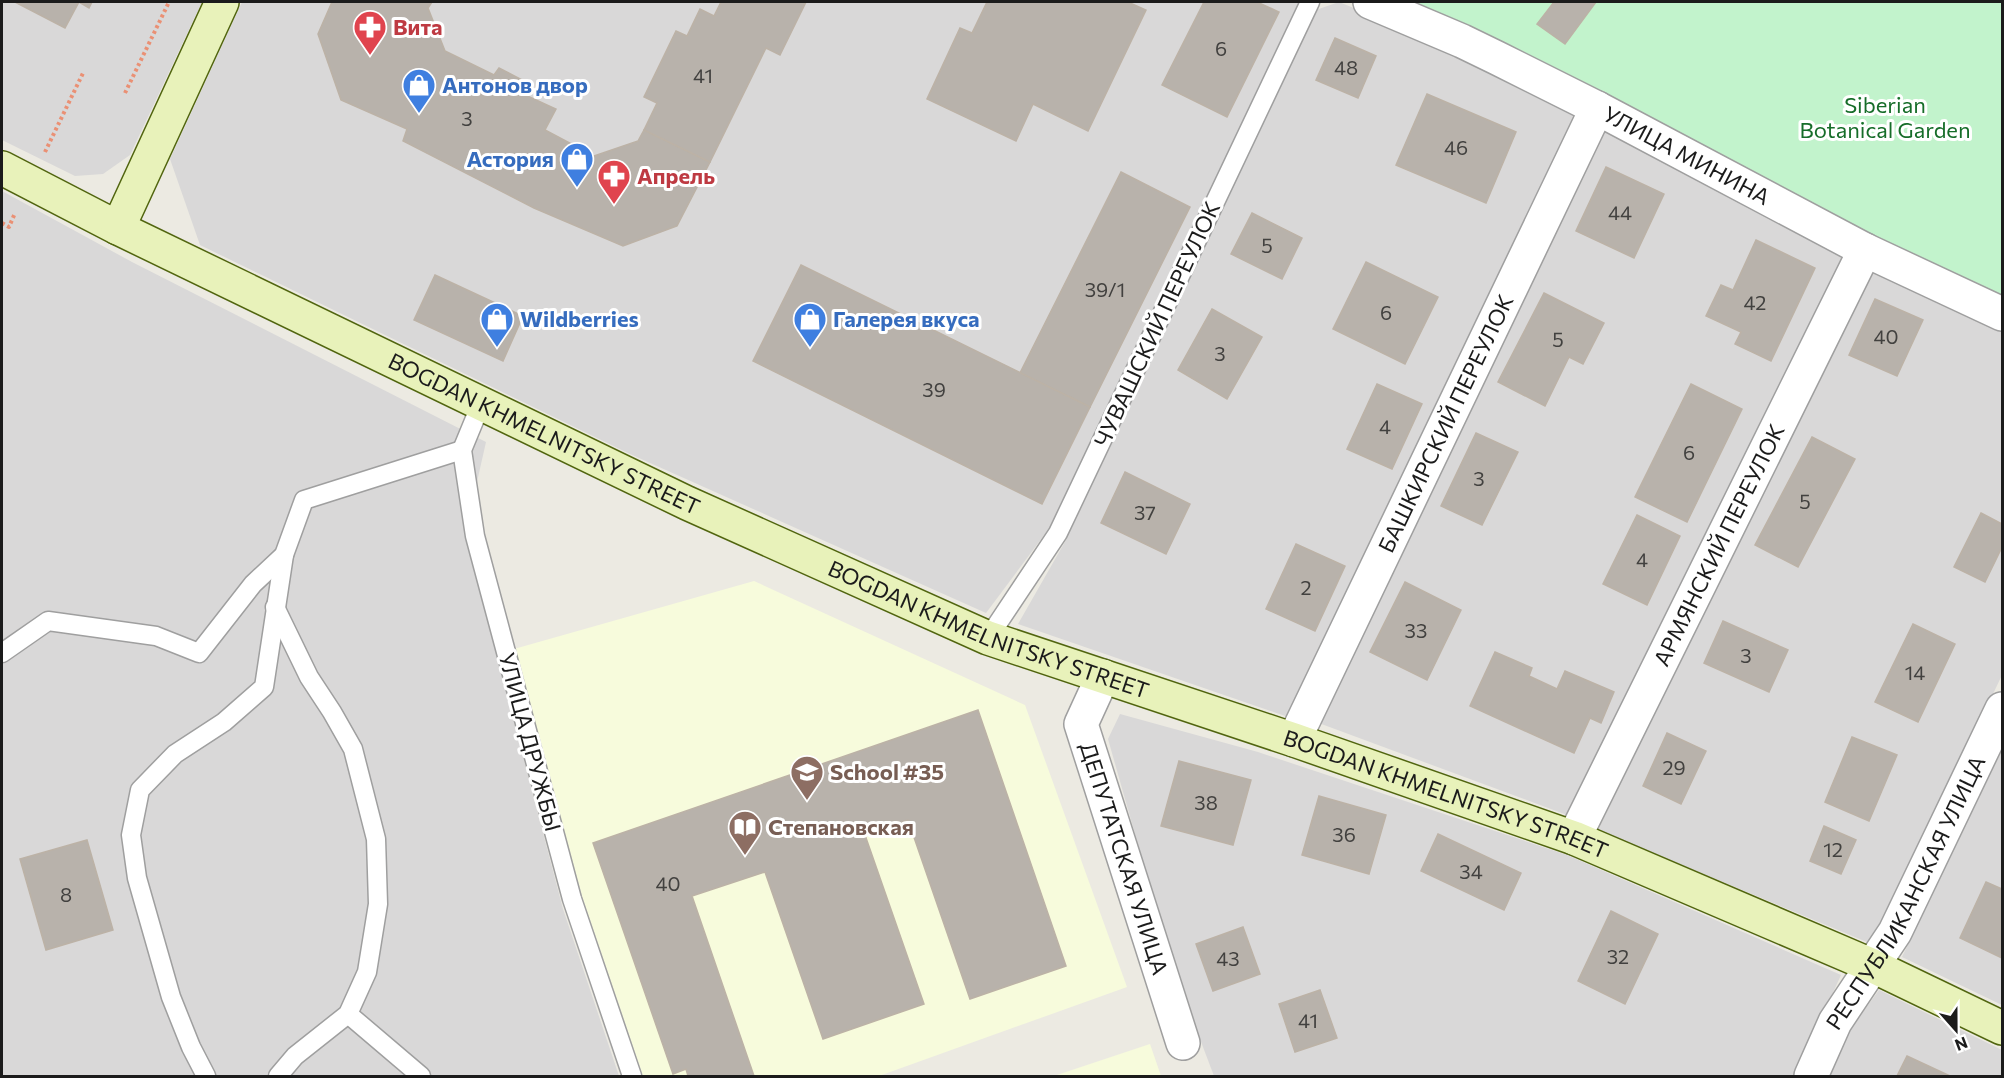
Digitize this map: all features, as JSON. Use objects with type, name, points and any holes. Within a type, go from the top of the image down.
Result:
[{"type":"street","points":[[118,228],[222,2]]},
{"type":"street","name":"УЛИЦА МИНИНА","points":[[1370,2],[1462,40],[1598,108],[1865,250],[2002,314]]},
{"type":"street","name":"БАШКИРСКИЙ ПЕРЕУЛОК","points":[[1294,740],[1598,108]]},
{"type":"street","name":"BOGDAN KHMELNITSKY STREET","points":[[2,168],[118,228],[687,503],[988,638],[1294,740],[1574,838],[1873,966],[2002,1028]]},
{"type":"street","name":"АРМЯНСКИЙ ПЕРЕУЛОК","points":[[1574,838],[1865,250]]},
{"type":"street","name":"ДЕПУТАТСКАЯ УЛИЦА","points":[[1103,676],[1082,724],[1183,1043]]},
{"type":"street","name":"РЕСПУБЛИКАНСКАЯ УЛИЦА","points":[[1811,1077],[1835,1022],[1895,932],[2002,709]]},
{"type":"lane","name":"ЧУВАШСКИЙ ПЕРЕУЛОК","points":[[988,638],[1058,533],[1310,2]]},
{"type":"lane","points":[[206,1077],[171,997],[137,878],[131,835],[140,790],[175,754],[224,722],[264,687],[284,555],[304,500],[462,450],[481,404]]},
{"type":"lane","name":"УЛИЦА ДРУЖБЫ","points":[[462,450],[475,536],[572,899],[632,1077]]},
{"type":"lane","points":[[2,653],[48,621],[156,636],[199,653],[253,584],[284,555]]},
{"type":"lane","points":[[275,607],[309,677],[353,749],[376,839],[378,904],[367,972],[348,1014],[295,1056],[278,1077]]},
{"type":"lane","points":[[348,1014],[421,1077]]},
{"type":"path","points":[[125,93],[169,2]]},
{"type":"shaded area","points":[[2,2],[202,2],[130,155],[103,174],[75,176],[2,140]]},
{"type":"shaded area","points":[[242,2],[1298,2],[1300,5],[1051,526],[986,613],[630,454],[200,245],[170,159]]},
{"type":"shaded area","points":[[1339,2],[1457,50],[1581,112],[1291,718],[1018,624],[1066,540],[1313,11]]},
{"type":"shaded area","points":[[1603,120],[1848,253],[1567,815],[1316,722]]},
{"type":"shaded area","points":[[2,191],[132,262],[486,442],[465,535],[563,909],[619,1076],[2,1076]]},
{"type":"shaded area","points":[[1870,266],[2002,328],[2002,675],[1874,945],[1598,830]]},
{"type":"shaded area","name":"School #35","points":[[754,581],[1025,705],[1127,987],[879,1076],[643,1076],[582,896],[514,649]]},
{"type":"shaded area","points":[[1120,714],[1258,752],[1567,855],[1841,975],[1795,1076],[1214,1076],[1173,968],[1108,739]]},
{"type":"shaded area","points":[[2002,750],[2002,1005],[1902,957]]},
{"type":"shaded area","points":[[1879,990],[2002,1050],[2002,1076],[1827,1076],[1844,1038]]},
{"type":"shaded area","points":[[1150,1044],[1161,1076],[1054,1076]]},
{"type":"green space","name":"Siberian Botanical Garden","points":[[1399,2],[2002,2],[2002,300]]},
{"type":"building","points":[[15,2],[79,2],[65,28]]},
{"type":"building","points":[[79,2],[92,2],[89,8]]},
{"type":"building","points":[[332,2],[432,2],[428,8],[445,51],[494,75],[499,68],[528,83],[523,94],[556,109],[545,130],[594,156],[638,141],[644,130],[710,162],[677,226],[623,246],[534,208],[403,141],[407,129],[341,100],[318,34]]},
{"type":"building","points":[[721,2],[806,2],[780,55],[766,48],[710,162],[644,130],[657,103],[644,97],[676,31],[687,36],[700,9],[714,16]]},
{"type":"building","points":[[987,2],[1128,2],[1146,10],[1088,131],[1033,104],[1016,141],[927,99],[960,28],[972,33]]},
{"type":"building","points":[[1204,2],[1257,2],[1279,12],[1227,117],[1162,85]]},
{"type":"building","points":[[1554,2],[1596,2],[1565,44],[1537,24]]},
{"type":"building","points":[[1335,38],[1376,56],[1358,98],[1316,80]]},
{"type":"building","points":[[1427,94],[1516,132],[1486,203],[1396,165]]},
{"type":"building","points":[[1606,167],[1664,194],[1634,258],[1576,231]]},
{"type":"building","points":[[1121,172],[1190,207],[1090,407],[1020,373]]},
{"type":"building","points":[[1252,213],[1302,238],[1282,279],[1231,254]]},
{"type":"building","points":[[1756,240],[1815,268],[1771,361],[1735,344],[1741,332],[1706,316],[1721,285],[1733,290]]},
{"type":"building","points":[[1366,262],[1438,297],[1405,364],[1333,329]]},
{"type":"building","points":[[801,265],[1090,407],[1042,504],[753,361]]},
{"type":"building","points":[[435,275],[523,316],[503,361],[414,320]]},
{"type":"building","points":[[1544,293],[1604,323],[1583,364],[1569,357],[1545,406],[1498,382]]},
{"type":"building","points":[[1875,299],[1923,320],[1897,376],[1849,355]]},
{"type":"building","points":[[1212,309],[1262,337],[1227,399],[1178,370]]},
{"type":"building","points":[[1377,384],[1422,404],[1392,469],[1347,449]]},
{"type":"building","points":[[1691,384],[1742,409],[1687,522],[1635,497]]},
{"type":"building","points":[[1476,433],[1518,452],[1482,525],[1441,506]]},
{"type":"building","points":[[1812,437],[1855,459],[1798,567],[1755,545]]},
{"type":"building","points":[[1125,472],[1190,504],[1166,554],[1101,523]]},
{"type":"building","points":[[1981,513],[2002,524],[2002,547],[1985,582],[1954,567]]},
{"type":"building","points":[[1637,515],[1680,536],[1647,605],[1603,584]]},
{"type":"building","points":[[1296,544],[1345,566],[1315,631],[1266,609]]},
{"type":"building","points":[[1405,582],[1461,610],[1427,680],[1370,652]]},
{"type":"building","points":[[1723,621],[1788,650],[1769,692],[1704,663]]},
{"type":"building","points":[[1913,624],[1955,644],[1918,722],[1875,702]]},
{"type":"building","points":[[1495,652],[1532,668],[1529,676],[1557,689],[1565,671],[1614,692],[1601,723],[1590,718],[1574,753],[1470,706]]},
{"type":"building","points":[[978,710],[1066,966],[970,999],[908,820],[865,835],[924,1004],[823,1039],[765,872],[692,896],[754,1076],[688,1076],[686,1069],[673,1074],[593,843]]},
{"type":"building","points":[[1667,733],[1706,751],[1681,804],[1643,786]]},
{"type":"building","points":[[1852,737],[1897,755],[1869,821],[1825,802]]},
{"type":"building","points":[[1179,761],[1251,780],[1233,845],[1161,826]]},
{"type":"building","points":[[1319,796],[1386,815],[1369,874],[1302,855]]},
{"type":"building","points":[[1824,826],[1856,840],[1841,874],[1810,861]]},
{"type":"building","points":[[1438,834],[1521,873],[1504,910],[1421,871]]},
{"type":"building","points":[[87,840],[113,930],[46,950],[20,859]]},
{"type":"building","points":[[1986,882],[2002,889],[2002,958],[1960,938]]},
{"type":"building","points":[[1611,911],[1658,934],[1625,1004],[1578,981]]},
{"type":"building","points":[[1243,927],[1260,974],[1213,991],[1196,944]]},
{"type":"building","points":[[1320,990],[1337,1038],[1295,1052],[1279,1004]]},
{"type":"building","points":[[1907,1056],[1950,1076],[1897,1076]]},
{"type":"place","name":"Вита","points":[[370,56]]},
{"type":"place","name":"Антонов двор","points":[[419,114]]},
{"type":"place","name":"Астория","points":[[577,188]]},
{"type":"place","name":"Апрель","points":[[614,205]]},
{"type":"place","name":"Wildberries","points":[[497,348]]},
{"type":"place","name":"Галерея вкуса","points":[[810,348]]},
{"type":"place","name":"School #35","points":[[807,801]]},
{"type":"place","name":"Степановская","points":[[745,856]]}]
